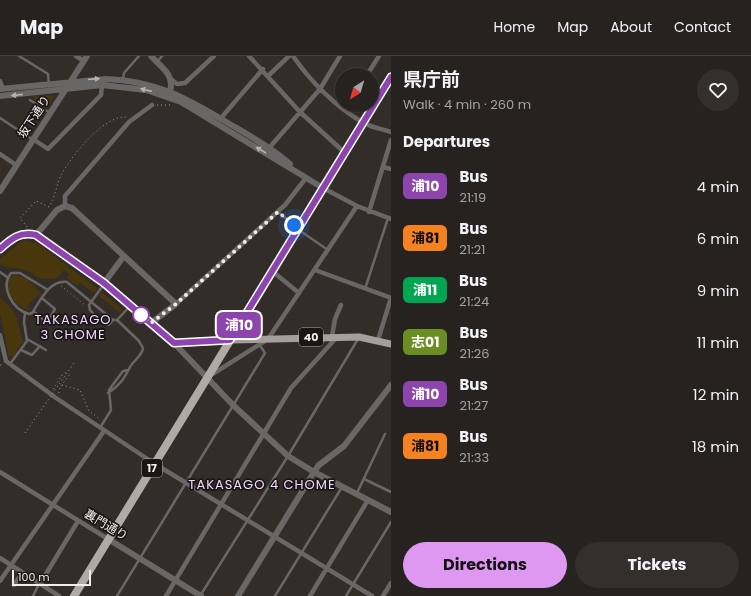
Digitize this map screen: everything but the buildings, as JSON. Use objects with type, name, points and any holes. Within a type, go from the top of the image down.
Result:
[{"type":"highway","name":"17","points":[[74,596],[344,152],[362,123],[388,87],[391,77]]},
{"type":"highway","points":[[0,249],[20,234],[30,233],[36,235],[104,283],[174,343],[230,340]]},
{"type":"main road","name":"40","points":[[230,340],[335,336],[359,337],[391,344]]},
{"type":"street","points":[[76,56],[85,58]]},
{"type":"street","points":[[151,56],[177,84],[185,83],[214,56]]},
{"type":"street","points":[[250,56],[300,112],[344,152]]},
{"type":"street","points":[[268,76],[289,56]]},
{"type":"street","points":[[293,56],[303,71],[320,89],[335,101]]},
{"type":"street","points":[[270,148],[320,89],[340,56]]},
{"type":"street","points":[[372,68],[379,56]]},
{"type":"street","name":"坂下通り","points":[[0,190],[85,58]]},
{"type":"street","points":[[221,118],[263,69]]},
{"type":"street","points":[[0,81],[2,89],[106,78],[123,79],[151,84],[170,91],[221,118],[270,148],[306,178]]},
{"type":"street","points":[[170,91],[172,80]]},
{"type":"street","points":[[33,139],[48,149],[101,95],[102,85]]},
{"type":"street","points":[[0,96],[102,85],[146,90],[181,102],[323,188],[356,206],[390,218]]},
{"type":"street","points":[[65,206],[65,196],[134,117],[152,105]]},
{"type":"street","points":[[348,112],[362,123],[391,132]]},
{"type":"street","points":[[370,212],[391,140]]},
{"type":"street","points":[[0,154],[16,165]]},
{"type":"street","points":[[383,167],[391,169]]},
{"type":"street","points":[[151,323],[176,304],[278,212],[306,178]]},
{"type":"street","points":[[36,235],[57,210],[65,206],[72,208],[176,304]]},
{"type":"street","points":[[208,377],[268,338],[328,251],[356,206]]},
{"type":"street","points":[[104,283],[124,256]]},
{"type":"street","points":[[315,270],[391,298],[378,340]]},
{"type":"street","points":[[272,271],[299,293]]},
{"type":"street","points":[[166,596],[263,433],[292,388],[335,336],[335,318],[341,305]]},
{"type":"street","points":[[0,335],[6,361],[10,365],[155,464],[372,596]]},
{"type":"street","points":[[174,343],[233,405],[288,456],[314,472],[391,512]]},
{"type":"street","points":[[238,596],[314,472],[319,466],[344,446],[391,385]]},
{"type":"street","points":[[0,580],[52,505],[101,427]]},
{"type":"street","name":"裏門通り","points":[[0,472],[200,596]]},
{"type":"street","points":[[310,596],[368,500]]},
{"type":"street","points":[[40,584],[78,521]]},
{"type":"street","points":[[0,558],[10,566],[58,596]]},
{"type":"street","points":[[14,585],[22,573]]},
{"type":"street","points":[[383,596],[391,583]]},
{"type":"lane","points":[[19,56],[48,74],[49,85]]},
{"type":"lane","points":[[123,79],[124,72],[139,56]]},
{"type":"lane","points":[[156,62],[162,56]]},
{"type":"lane","points":[[30,100],[50,113]]},
{"type":"lane","points":[[0,118],[33,139]]},
{"type":"lane","points":[[278,212],[328,251]]},
{"type":"lane","points":[[365,289],[390,218]]},
{"type":"lane","points":[[0,272],[7,277]]},
{"type":"lane","points":[[48,290],[20,273],[11,273],[3,282],[3,288],[8,298],[25,313],[30,314],[43,299],[48,290],[57,283],[67,282],[113,320],[117,320],[143,346],[141,354],[128,370],[126,376],[120,384],[108,393]]},
{"type":"lane","points":[[104,283],[89,307],[92,315],[102,323],[109,325],[113,320]]},
{"type":"lane","points":[[33,311],[45,321],[54,314],[55,309],[43,299]]},
{"type":"lane","points":[[117,320],[130,305]]},
{"type":"lane","points":[[10,365],[27,339],[24,322],[25,313]]},
{"type":"lane","points":[[200,596],[288,456],[359,337]]},
{"type":"lane","points":[[27,339],[46,350]]},
{"type":"lane","points":[[118,596],[266,353],[258,344]]},
{"type":"lane","points":[[21,350],[32,354],[40,346]]},
{"type":"lane","points":[[108,393],[123,371],[128,370]]},
{"type":"lane","points":[[101,427],[111,410],[112,403],[108,393]]},
{"type":"lane","points":[[356,494],[385,434]]},
{"type":"lane","points":[[364,479],[391,492]]},
{"type":"lane","points":[[275,596],[342,486]]},
{"type":"lane","points":[[346,596],[391,522]]},
{"type":"lane","points":[[32,596],[40,584]]},
{"type":"path","points":[[152,105],[171,105]]},
{"type":"path","points":[[27,227],[20,218],[36,201],[49,207],[56,195],[62,174],[80,147],[110,122],[124,116],[134,117]]},
{"type":"path","points":[[57,283],[89,307]]},
{"type":"path","points":[[26,433],[74,363]]},
{"type":"path","points":[[51,390],[63,374],[68,371]]},
{"type":"path","points":[[58,395],[60,388],[71,373]]},
{"type":"path","points":[[56,384],[60,388]]},
{"type":"path","points":[[62,385],[80,390],[89,411],[101,420],[101,427]]},
{"type":"shaded area","points":[[55,95],[47,108],[32,97]]},
{"type":"shaded area","points":[[23,240],[37,243],[97,288],[94,293],[80,283],[77,286],[67,278],[69,274],[64,270],[57,278],[44,279],[27,271],[8,268],[0,264],[0,259]]},
{"type":"shaded area","points":[[13,275],[26,278],[41,293],[41,296],[38,294],[27,307],[31,310],[29,311],[15,302],[6,293],[5,282]]},
{"type":"shaded area","points":[[102,292],[123,310],[120,313],[99,296]]},
{"type":"shaded area","points":[[0,297],[15,313],[23,341],[13,357],[9,356],[0,314]]},
{"type":"bus line","name":"浦10","points":[[0,249],[20,234],[30,233],[36,235],[46,240],[104,283],[174,343],[230,340],[391,77]]},
{"type":"district","name":"TAKASAGO 3 CHOME","points":[[73,326]]},
{"type":"district","name":"TAKASAGO 4 CHOME","points":[[262,484]]},
{"type":"route","points":[[141,315],[151,323],[176,304],[278,212],[294,225]]}]
